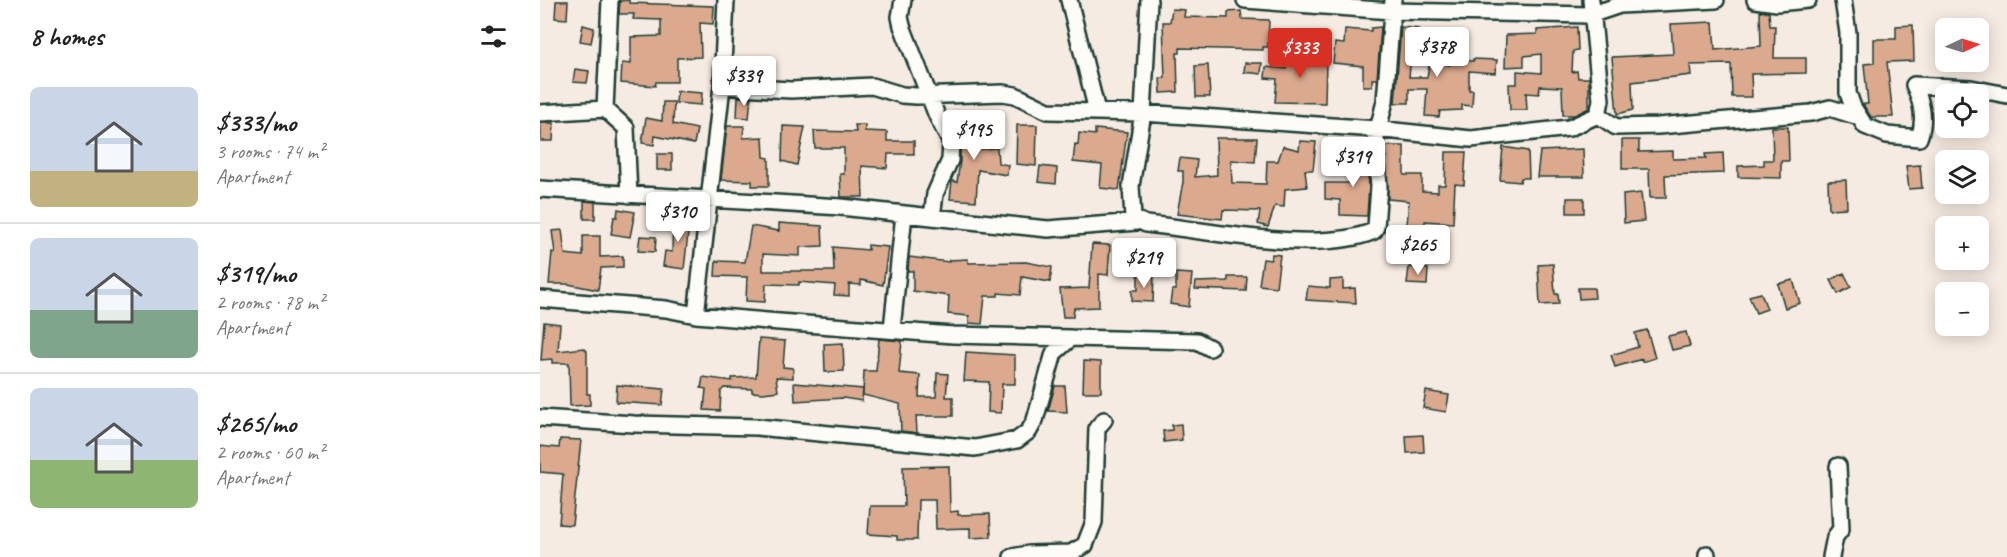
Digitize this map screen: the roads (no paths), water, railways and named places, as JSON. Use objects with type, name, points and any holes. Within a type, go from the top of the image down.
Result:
[{"type":"street","points":[[605,109],[610,0]]},
{"type":"street","points":[[696,315],[722,86],[726,0]]},
{"type":"street","points":[[903,0],[900,17],[902,26],[931,95],[937,116],[951,143],[950,160],[935,194],[932,217]]},
{"type":"street","points":[[1069,0],[1097,111]]},
{"type":"street","points":[[1137,222],[1131,210],[1131,186],[1143,113],[1149,0]]},
{"type":"street","points":[[1245,0],[1591,8],[1716,0]]},
{"type":"street","points":[[1755,0],[1778,3],[1808,0]]},
{"type":"street","points":[[1843,0],[1848,33],[1848,93],[1865,126],[1887,135],[1919,138],[1924,126],[1920,99],[1914,85],[1971,88],[2007,95]]},
{"type":"street","points":[[540,189],[904,214],[1048,229],[1137,222],[1319,242],[1371,233],[1376,227],[1379,186],[1376,129],[1385,101],[1392,5]]},
{"type":"street","points":[[1591,8],[1600,100],[1598,115]]},
{"type":"street","points":[[722,86],[791,90],[872,86],[902,95],[1003,93],[1015,95],[1048,111],[1143,113],[1376,129],[1471,139],[1569,128],[1598,115]]},
{"type":"street","points":[[1598,115],[1616,127],[1658,126],[1812,113],[1830,108],[1859,117]]},
{"type":"street","points":[[540,113],[605,109],[626,128],[629,195]]},
{"type":"street","points":[[892,329],[904,214]]},
{"type":"street","points":[[540,299],[666,309],[696,315],[978,336],[1197,341],[1210,348]]},
{"type":"street","points":[[540,418],[757,427],[975,448],[1017,440],[1029,431],[1035,420],[1054,353],[1071,339]]},
{"type":"street","points":[[1012,557],[1029,554],[1071,553],[1085,545],[1094,522],[1097,428],[1104,420]]},
{"type":"street","points":[[1831,557],[1835,537],[1841,529],[1838,466]]}]
